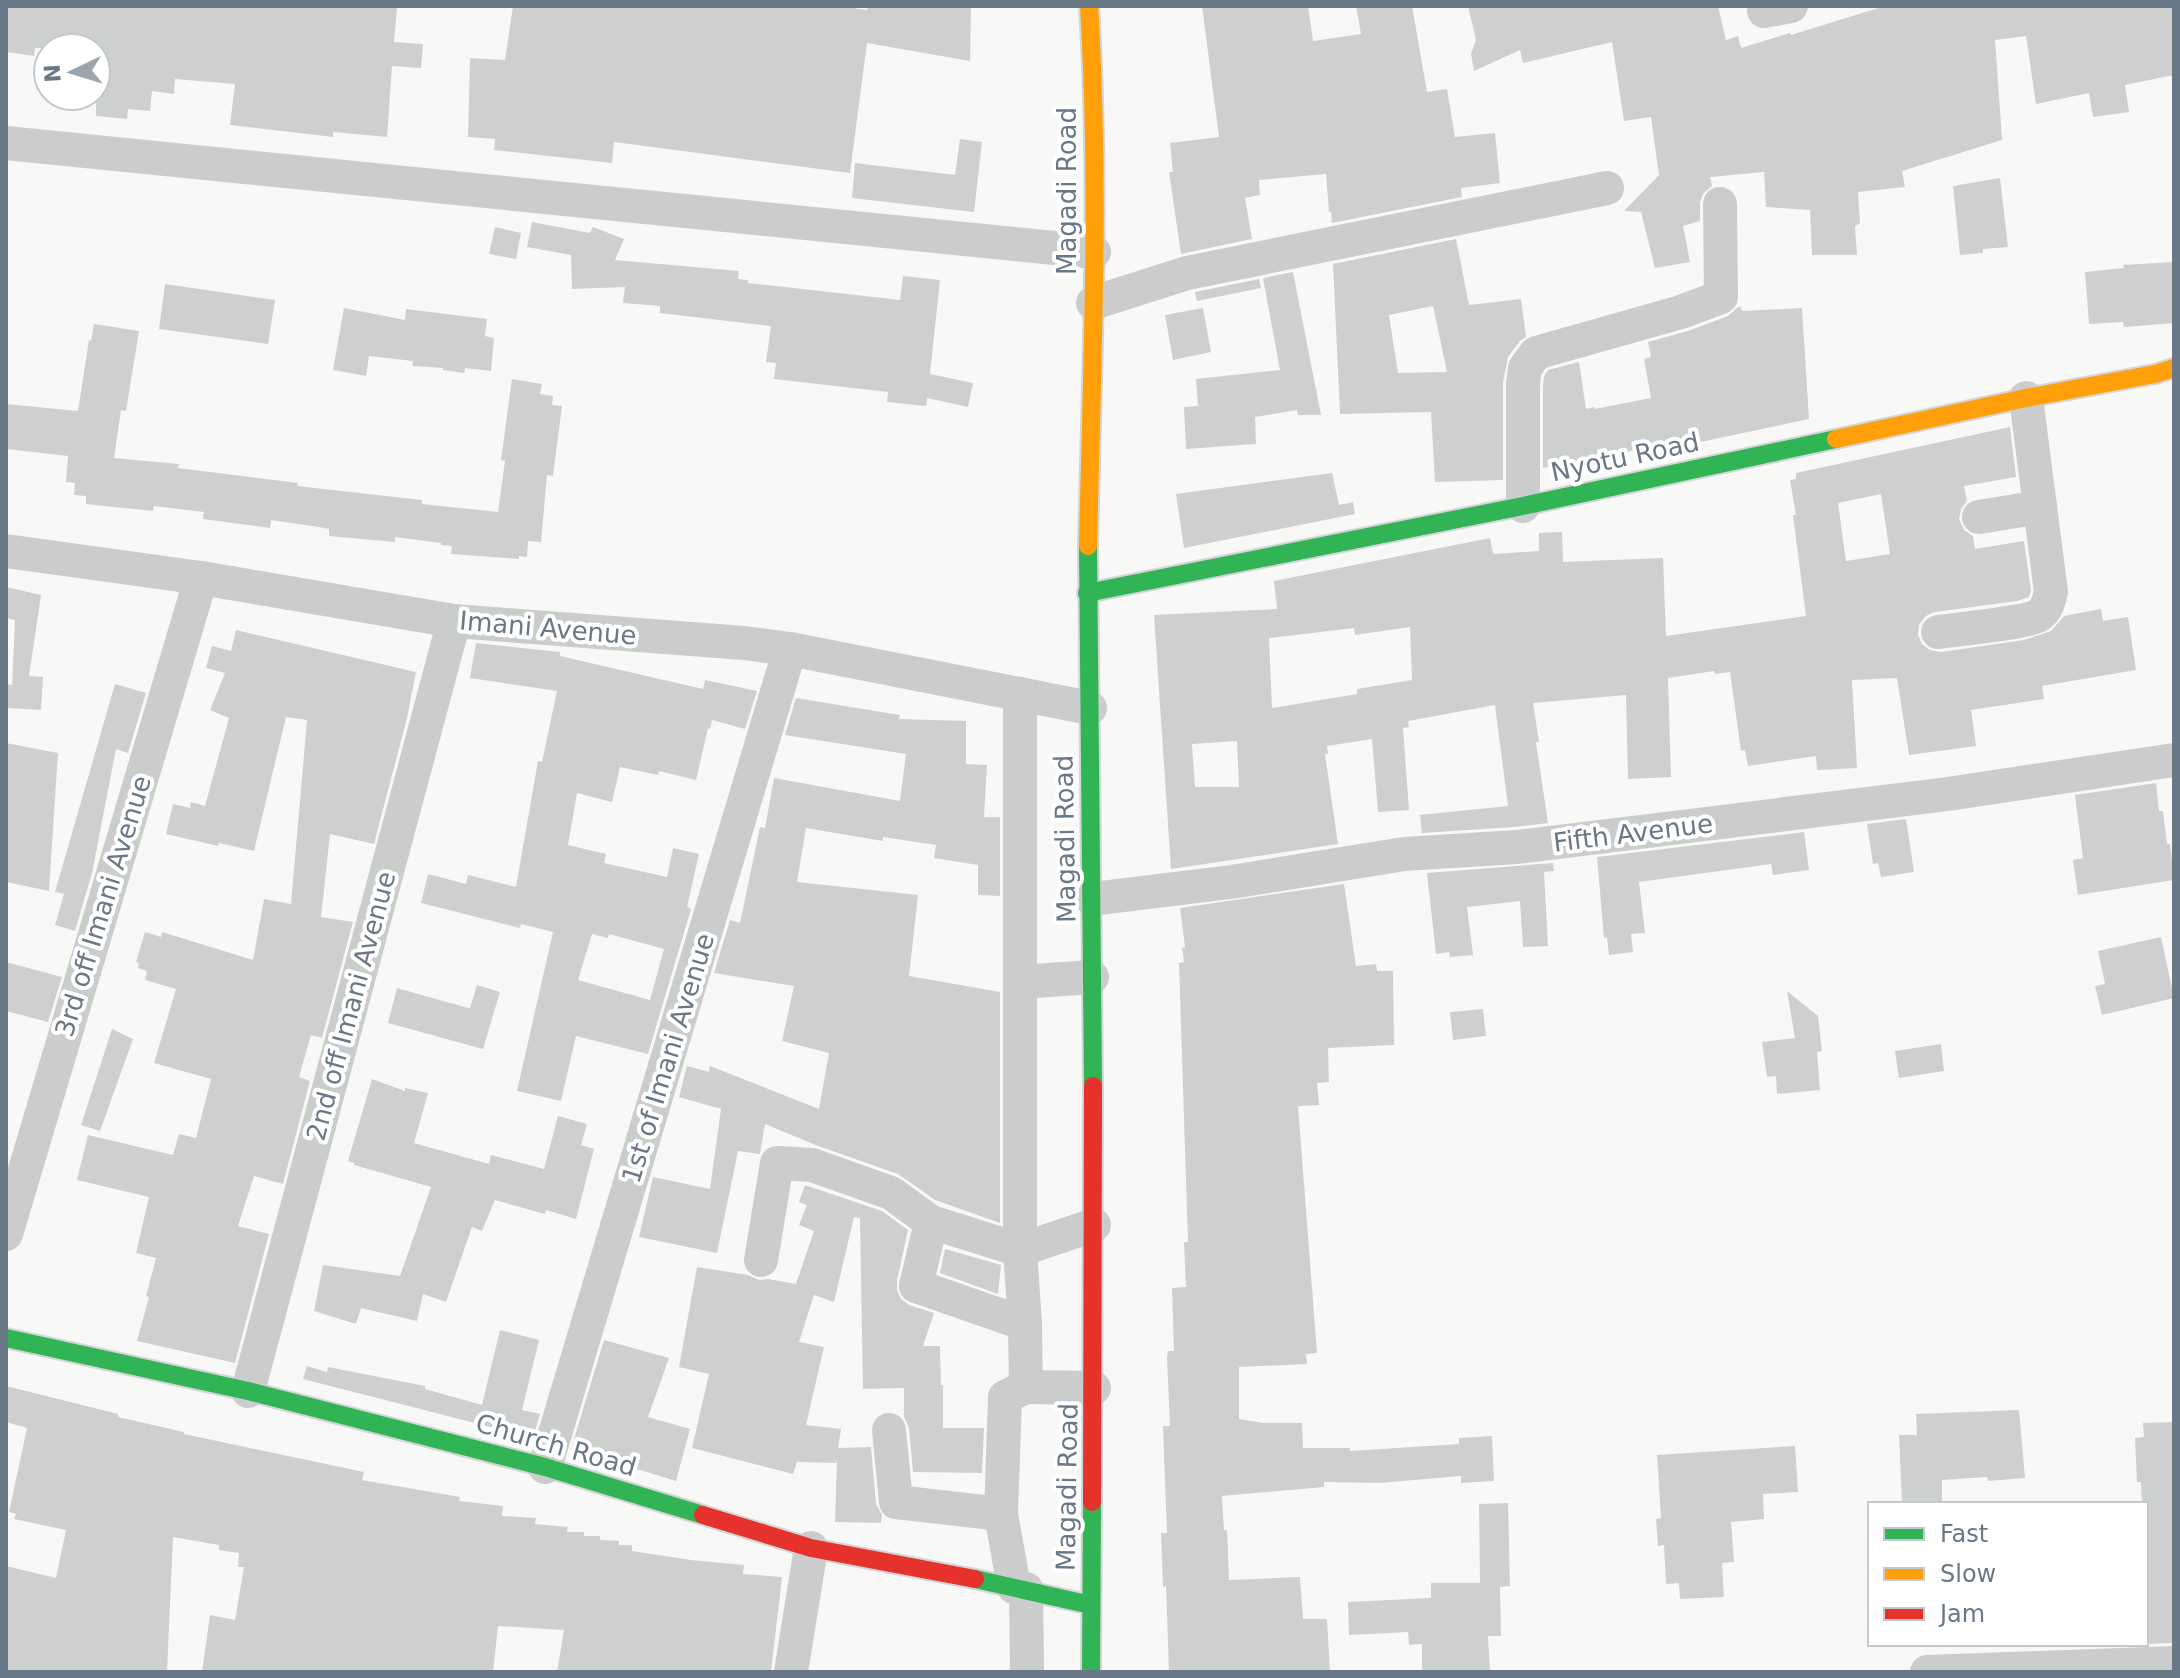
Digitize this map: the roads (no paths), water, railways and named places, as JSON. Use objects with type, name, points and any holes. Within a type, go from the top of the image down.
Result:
[{"type":"main road","name":"Magadi Road","points":[[1089,6],[1094,252],[1087,593],[1094,1225],[1091,1672]]},
{"type":"main road","name":"Nyotu Road","points":[[1087,593],[1523,506],[2174,368]]},
{"type":"main road","name":"Church Road","points":[[6,1338],[248,1391],[545,1467],[811,1548],[1020,1588],[1091,1605]]},
{"type":"street","points":[[6,143],[1094,252]]},
{"type":"street","points":[[1093,303],[1187,273],[1607,188]]},
{"type":"street","points":[[1523,506],[1525,368],[1536,353],[1681,312],[1721,297],[1720,204]]},
{"type":"street","points":[[1938,632],[2038,616],[2049,602],[2051,592],[2026,398]]},
{"type":"street","points":[[1979,517],[2040,507]]},
{"type":"street","name":"Imani Avenue","points":[[6,551],[201,578],[454,621],[790,649],[1090,708]]},
{"type":"street","name":"3rd off Imani Avenue","points":[[6,1234],[201,578]]},
{"type":"street","name":"2nd off Imani Avenue","points":[[248,1391],[454,621]]},
{"type":"street","name":"1st of Imani Avenue","points":[[545,1467],[790,649]]},
{"type":"street","points":[[1020,694],[1020,1250],[1026,1387]]},
{"type":"street","name":"Fifth Avenue","points":[[1092,899],[1231,882],[1404,854],[1517,847],[1948,794],[2174,760]]},
{"type":"street","points":[[1020,982],[1092,977]]},
{"type":"street","points":[[761,1260],[777,1163],[812,1165],[891,1193],[931,1222],[1020,1250],[1094,1225]]},
{"type":"street","points":[[931,1222],[916,1286],[1025,1324]]},
{"type":"street","points":[[1027,1672],[1020,1588],[1001,1514],[1005,1397],[1026,1387],[1094,1388]]},
{"type":"street","points":[[889,1430],[896,1502],[1001,1514]]},
{"type":"street","points":[[791,1672],[811,1548]]},
{"type":"street","points":[[1927,1672],[2174,1663]]}]
